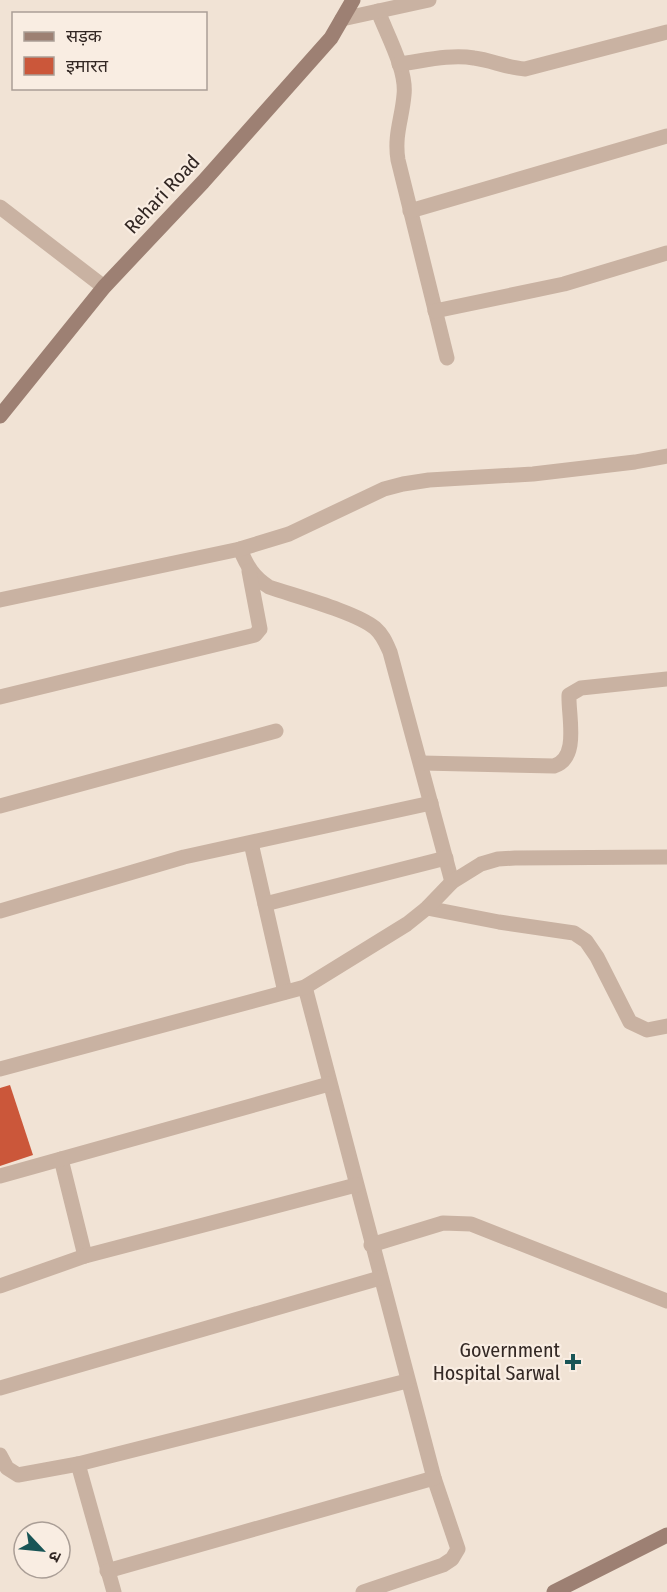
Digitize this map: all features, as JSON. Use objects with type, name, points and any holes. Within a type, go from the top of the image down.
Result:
[{"type":"main road","name":"Rehari Road","points":[[0,416],[104,287],[211,173],[331,38],[353,0]]},
{"type":"main road","points":[[554,1592],[667,1535]]},
{"type":"street","points":[[342,19],[429,0]]},
{"type":"street","points":[[378,11],[403,77],[405,94],[395,144],[447,358]]},
{"type":"street","points":[[399,64],[460,57],[487,60],[516,69],[525,69],[667,32]]},
{"type":"street","points":[[410,211],[667,136]]},
{"type":"street","points":[[0,207],[104,287]]},
{"type":"street","points":[[435,311],[564,284],[667,253]]},
{"type":"street","points":[[0,600],[240,549],[290,534],[384,489],[403,484],[429,480],[544,473],[667,456]]},
{"type":"street","points":[[0,697],[255,635],[260,629],[260,620],[249,569],[240,549]]},
{"type":"street","points":[[249,569],[258,580],[269,587],[355,617],[373,626],[382,635],[390,652],[422,763],[452,882]]},
{"type":"street","points":[[422,763],[554,766],[561,764],[567,758],[570,747],[569,695],[580,688],[667,679]]},
{"type":"street","points":[[0,806],[276,731]]},
{"type":"street","points":[[0,911],[184,857],[432,803]]},
{"type":"street","points":[[250,843],[285,992]]},
{"type":"street","points":[[0,1068],[305,987],[407,924],[427,908],[452,882],[481,864],[498,859],[667,857]]},
{"type":"street","points":[[265,904],[446,858]]},
{"type":"street","points":[[427,908],[574,933],[586,942],[597,957],[630,1022],[647,1030],[667,1026]]},
{"type":"street","points":[[305,987],[407,1381],[434,1478],[458,1549],[452,1559],[443,1565],[363,1592]]},
{"type":"street","points":[[0,1176],[329,1084]]},
{"type":"street","points":[[61,1159],[85,1256]]},
{"type":"street","points":[[0,1286],[85,1256],[356,1185]]},
{"type":"street","points":[[371,1245],[443,1223],[471,1224],[667,1301]]},
{"type":"street","points":[[0,1388],[380,1278]]},
{"type":"street","points":[[0,1455],[7,1468],[18,1475],[78,1464],[407,1381]]},
{"type":"street","points":[[78,1464],[114,1592]]},
{"type":"street","points":[[107,1571],[434,1478]]},
{"type":"building","points":[[10,1085],[33,1155],[0,1166],[0,1088]]},
{"type":"place","name":"Government Hospital Sarwal","points":[[573,1362]]}]
